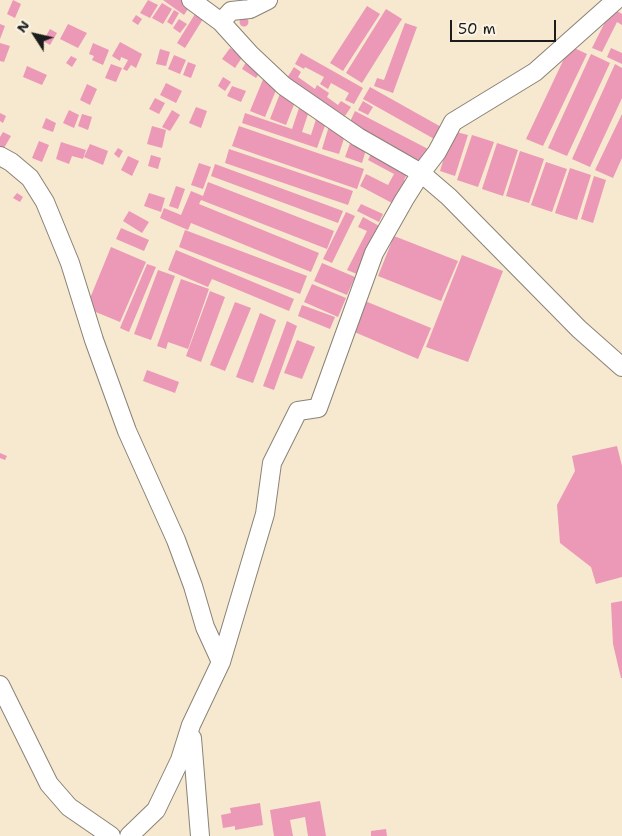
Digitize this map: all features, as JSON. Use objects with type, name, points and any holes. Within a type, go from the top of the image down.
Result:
[{"type":"street","points":[[191,0],[221,22],[250,54],[284,86],[358,137],[421,173],[449,196],[579,329],[622,367]]},
{"type":"street","points":[[221,22],[231,11],[250,9],[268,0]]},
{"type":"street","points":[[128,836],[156,810],[180,760],[191,726],[221,662],[265,514],[272,463],[298,411],[318,408],[374,253],[421,173],[438,152],[453,122],[534,72],[616,0]]},
{"type":"street","points":[[0,156],[11,162],[30,178],[45,202],[70,263],[94,340],[127,432],[176,540],[193,586],[205,627],[221,662]]},
{"type":"street","points":[[0,685],[49,784],[68,807],[112,836]]},
{"type":"street","points":[[191,726],[200,836]]},
{"type":"building","points":[[13,0],[21,4],[15,18],[7,14]]},
{"type":"building","points":[[148,0],[158,5],[150,18],[140,13]]},
{"type":"building","points":[[163,0],[187,0],[192,3],[184,15]]},
{"type":"building","points":[[162,3],[172,9],[163,24],[152,18]]},
{"type":"building","points":[[367,6],[380,14],[343,71],[330,63]]},
{"type":"building","points":[[612,8],[622,14],[622,25],[617,22],[602,52],[592,48]]},
{"type":"building","points":[[386,9],[402,19],[362,83],[346,73]]},
{"type":"building","points":[[174,10],[179,13],[172,25],[167,22]]},
{"type":"building","points":[[195,14],[203,19],[185,48],[177,43]]},
{"type":"building","points":[[136,15],[142,19],[138,25],[132,21]]},
{"type":"building","points":[[244,17],[249,22],[244,27],[239,22]]},
{"type":"building","points":[[179,19],[187,24],[180,33],[173,28]]},
{"type":"building","points":[[405,23],[417,27],[393,93],[374,86],[377,78],[384,80]]},
{"type":"building","points":[[0,24],[5,26],[0,39]]},
{"type":"building","points":[[68,24],[87,33],[78,48],[60,39]]},
{"type":"building","points":[[50,29],[57,33],[50,45],[43,41]]},
{"type":"building","points":[[120,42],[142,54],[136,68],[131,65],[127,71],[123,69],[128,60],[121,57],[120,61],[112,56]]},
{"type":"building","points":[[0,43],[10,46],[4,62],[0,61]]},
{"type":"building","points":[[93,43],[109,50],[103,65],[92,60],[94,56],[89,54]]},
{"type":"building","points":[[570,46],[587,54],[543,146],[526,139]]},
{"type":"building","points":[[230,48],[243,56],[235,68],[222,59]]},
{"type":"building","points":[[611,48],[622,53],[622,64],[607,57]]},
{"type":"building","points":[[160,49],[170,52],[166,66],[156,64]]},
{"type":"building","points":[[301,53],[363,88],[354,104],[345,100],[349,93],[331,83],[328,89],[320,84],[324,77],[295,64]]},
{"type":"building","points":[[591,54],[610,63],[567,156],[548,148]]},
{"type":"building","points":[[174,55],[186,60],[180,74],[168,69]]},
{"type":"building","points":[[71,56],[77,59],[72,67],[66,63]]},
{"type":"building","points":[[248,59],[263,68],[256,78],[242,69]]},
{"type":"building","points":[[188,62],[196,65],[191,78],[183,75]]},
{"type":"building","points":[[111,64],[122,68],[116,82],[105,78]]},
{"type":"building","points":[[615,64],[622,68],[622,98],[590,167],[572,159]]},
{"type":"building","points":[[27,66],[47,75],[42,85],[23,77]]},
{"type":"building","points":[[294,67],[301,72],[298,77],[315,89],[317,85],[329,93],[327,97],[338,105],[341,101],[351,107],[345,116],[287,78]]},
{"type":"building","points":[[223,77],[231,82],[225,91],[218,86]]},
{"type":"building","points":[[264,77],[279,83],[265,117],[250,111]]},
{"type":"building","points":[[166,83],[182,91],[176,103],[160,95]]},
{"type":"building","points":[[87,84],[97,89],[90,105],[80,100]]},
{"type":"building","points":[[232,86],[246,91],[241,102],[227,96]]},
{"type":"building","points":[[370,87],[443,128],[436,140],[363,99]]},
{"type":"building","points":[[281,91],[297,97],[286,125],[270,119]]},
{"type":"building","points":[[155,98],[165,103],[159,114],[149,109]]},
{"type":"building","points":[[363,101],[373,107],[368,115],[358,110]]},
{"type":"building","points":[[300,105],[310,108],[302,132],[311,135],[317,116],[327,120],[317,148],[242,123],[245,113],[292,129]]},
{"type":"building","points":[[196,107],[207,111],[201,128],[189,123]]},
{"type":"building","points":[[69,110],[79,115],[74,128],[63,123]]},
{"type":"building","points":[[172,110],[180,115],[170,131],[162,127]]},
{"type":"building","points":[[355,111],[430,150],[424,163],[349,124]]},
{"type":"building","points":[[0,113],[6,116],[3,123],[0,121]]},
{"type":"building","points":[[82,114],[92,117],[88,130],[78,126]]},
{"type":"building","points":[[622,114],[622,158],[613,178],[595,170]]},
{"type":"building","points":[[46,118],[56,123],[53,132],[42,128]]},
{"type":"building","points":[[152,126],[166,130],[162,148],[147,144]]},
{"type":"building","points":[[239,126],[364,169],[357,189],[232,146]]},
{"type":"building","points":[[329,126],[346,132],[339,154],[322,149]]},
{"type":"building","points":[[452,131],[468,135],[455,176],[440,171]]},
{"type":"building","points":[[3,132],[11,136],[4,148],[0,146],[0,137]]},
{"type":"building","points":[[472,135],[494,142],[478,187],[457,180]]},
{"type":"building","points":[[352,138],[368,143],[362,163],[345,157]]},
{"type":"building","points":[[39,141],[49,145],[42,162],[32,158]]},
{"type":"building","points":[[61,142],[86,150],[83,159],[72,156],[69,164],[56,159]]},
{"type":"building","points":[[497,143],[518,150],[503,196],[482,189]]},
{"type":"building","points":[[90,144],[108,151],[103,165],[84,157]]},
{"type":"building","points":[[118,148],[123,151],[119,158],[114,154]]},
{"type":"building","points":[[229,149],[353,191],[348,205],[225,163]]},
{"type":"building","points":[[373,150],[409,170],[404,180],[408,182],[401,195],[397,193],[392,203],[360,186],[366,174],[388,185],[394,174],[368,160]]},
{"type":"building","points":[[520,151],[544,159],[529,203],[506,196]]},
{"type":"building","points":[[151,155],[161,158],[158,169],[148,166]]},
{"type":"building","points":[[128,156],[139,161],[132,176],[121,170]]},
{"type":"building","points":[[546,162],[567,169],[552,212],[531,205]]},
{"type":"building","points":[[199,163],[211,167],[203,189],[191,185]]},
{"type":"building","points":[[215,164],[343,211],[338,223],[211,176]]},
{"type":"building","points":[[570,168],[591,175],[577,220],[555,213]]},
{"type":"building","points":[[594,176],[606,180],[593,223],[581,219]]},
{"type":"building","points":[[208,182],[334,231],[327,249],[201,200],[199,204],[319,253],[311,272],[191,223],[188,230],[160,218],[164,208],[181,215],[191,191],[203,196]]},
{"type":"building","points":[[176,186],[185,189],[178,209],[169,206]]},
{"type":"building","points":[[17,193],[23,197],[20,202],[13,198]]},
{"type":"building","points":[[149,193],[165,198],[161,212],[144,206]]},
{"type":"building","points":[[361,204],[383,214],[379,222],[357,211]]},
{"type":"building","points":[[129,211],[149,222],[142,233],[123,221]]},
{"type":"building","points":[[346,212],[355,216],[332,263],[323,259]]},
{"type":"building","points":[[363,217],[381,227],[357,274],[347,270],[367,231],[358,227]]},
{"type":"building","points":[[121,228],[149,240],[144,251],[116,239]]},
{"type":"building","points":[[185,230],[307,276],[300,294],[179,247]]},
{"type":"building","points":[[394,236],[458,261],[441,301],[378,276]]},
{"type":"building","points":[[111,247],[146,262],[120,322],[86,308]]},
{"type":"building","points":[[176,250],[294,299],[289,311],[212,279],[208,287],[168,270]]},
{"type":"building","points":[[462,255],[503,271],[468,362],[426,347]]},
{"type":"building","points":[[322,263],[355,277],[347,295],[314,281]]},
{"type":"building","points":[[147,264],[156,267],[129,332],[120,328]]},
{"type":"building","points":[[158,270],[175,276],[151,340],[134,334]]},
{"type":"building","points":[[181,279],[209,289],[188,349],[168,342],[166,349],[157,346]]},
{"type":"building","points":[[312,284],[346,298],[338,317],[304,302]]},
{"type":"building","points":[[210,291],[225,297],[201,362],[186,356]]},
{"type":"building","points":[[365,301],[431,328],[418,359],[352,331]]},
{"type":"building","points":[[235,302],[251,308],[225,371],[210,365]]},
{"type":"building","points":[[302,305],[335,317],[330,329],[298,316]]},
{"type":"building","points":[[260,313],[276,320],[253,383],[236,377]]},
{"type":"building","points":[[287,321],[297,326],[274,390],[263,386]]},
{"type":"building","points":[[297,340],[315,347],[302,379],[284,373]]},
{"type":"building","points":[[147,370],[179,382],[175,393],[143,381]]},
{"type":"building","points":[[617,446],[622,466],[622,577],[596,584],[591,567],[560,543],[557,505],[575,471],[572,456]]},
{"type":"building","points":[[0,453],[7,456],[5,460],[0,458]]},
{"type":"building","points":[[622,601],[621,678],[613,644],[611,603]]},
{"type":"building","points":[[320,801],[326,836],[308,836],[305,817],[290,820],[293,836],[274,836],[270,810]]},
{"type":"building","points":[[260,803],[263,825],[235,830],[235,826],[223,828],[221,815],[231,813],[230,808]]},
{"type":"building","points":[[386,829],[387,836],[371,836],[371,831]]}]
